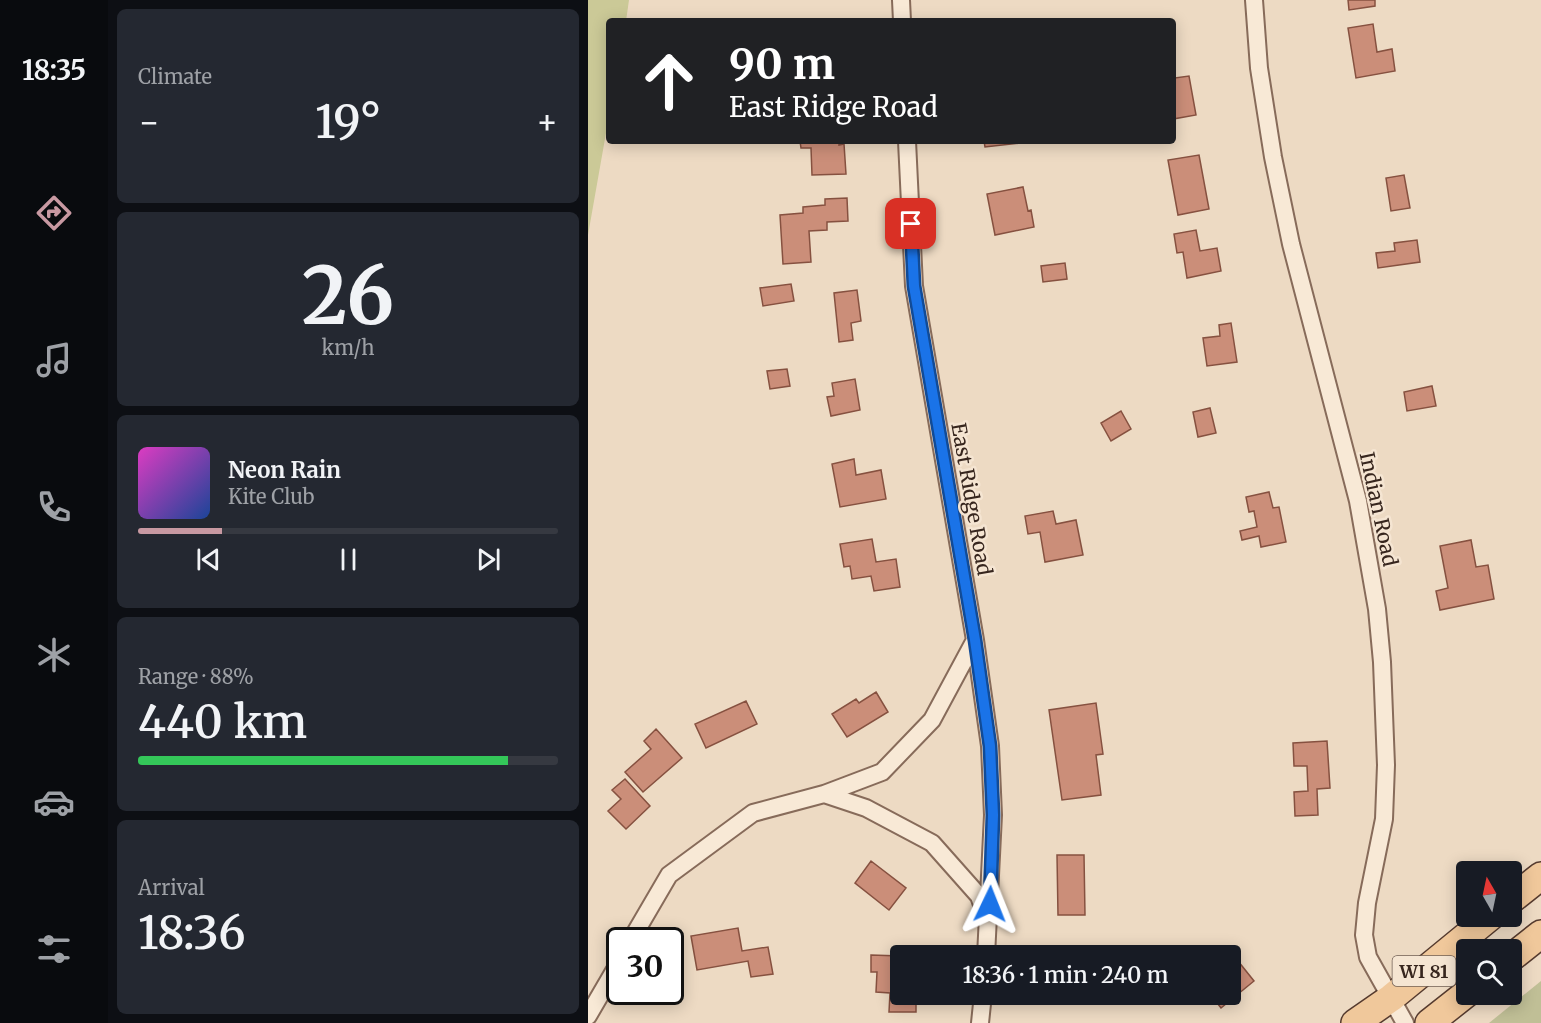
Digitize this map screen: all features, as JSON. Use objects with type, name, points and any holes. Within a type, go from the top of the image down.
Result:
[{"type":"main road","points":[[1522,891],[1541,876]]},
{"type":"main road","name":"WI 81","points":[[1355,1023],[1390,998],[1477,927]]},
{"type":"main road","points":[[1522,949],[1541,934]]},
{"type":"main road","name":"WI 81","points":[[1428,1023],[1456,1001]]},
{"type":"street","points":[[901,0],[902,18]]},
{"type":"street","name":"Indian Road","points":[[1254,0],[1260,69],[1273,157],[1291,244],[1358,501],[1377,609],[1382,662],[1386,765],[1384,819],[1367,903],[1364,935],[1368,957],[1405,1023]]},
{"type":"street","name":"East Ridge Road","points":[[907,144],[914,286],[975,640],[990,746],[993,815],[987,945]]},
{"type":"street","points":[[639,927],[669,875],[753,813],[824,794],[882,772],[932,720],[975,640]]},
{"type":"street","points":[[824,794],[866,808],[932,843],[979,896],[989,926]]},
{"type":"street","points":[[588,1016],[606,985]]},
{"type":"street","points":[[980,1023],[982,1005]]},
{"type":"shaded area","points":[[588,0],[629,0],[626,18],[606,18],[606,133],[588,235]]},
{"type":"green space","points":[[1541,981],[1541,1023],[1489,1023],[1511,1005],[1522,1005],[1522,996]]},
{"type":"building","points":[[1348,0],[1375,0],[1375,6],[1349,10]]},
{"type":"building","points":[[1373,24],[1377,52],[1392,49],[1395,71],[1356,78],[1348,28]]},
{"type":"building","points":[[1189,76],[1196,115],[1176,118],[1176,78]]},
{"type":"building","points":[[800,144],[844,144],[846,174],[812,175],[811,148],[801,148]]},
{"type":"building","points":[[984,144],[1012,144],[985,147]]},
{"type":"building","points":[[1199,155],[1209,209],[1178,215],[1168,160]]},
{"type":"building","points":[[1404,175],[1410,208],[1391,211],[1386,178]]},
{"type":"building","points":[[1023,187],[1034,227],[995,235],[987,194]]},
{"type":"building","points":[[847,198],[848,221],[827,222],[827,230],[809,231],[811,262],[783,264],[780,215],[803,213],[803,207],[825,205],[825,199]]},
{"type":"building","points":[[1196,230],[1200,251],[1217,248],[1221,271],[1187,278],[1183,252],[1177,253],[1174,234]]},
{"type":"building","points":[[1417,240],[1420,262],[1378,268],[1376,253],[1395,251],[1394,243]]},
{"type":"building","points":[[1065,263],[1067,279],[1043,282],[1041,266]]},
{"type":"building","points":[[791,284],[794,301],[763,306],[760,288]]},
{"type":"building","points":[[857,290],[861,321],[851,323],[853,340],[839,342],[834,293]]},
{"type":"building","points":[[1231,323],[1237,362],[1207,366],[1203,338],[1220,336],[1219,325]]},
{"type":"building","points":[[787,369],[790,386],[770,389],[767,371]]},
{"type":"building","points":[[855,379],[860,410],[831,416],[827,397],[834,396],[832,383]]},
{"type":"building","points":[[1432,386],[1436,406],[1407,411],[1404,392]]},
{"type":"building","points":[[1210,408],[1216,433],[1198,437],[1193,412]]},
{"type":"building","points":[[1121,411],[1131,429],[1111,441],[1101,423]]},
{"type":"building","points":[[854,459],[856,475],[881,470],[886,499],[840,507],[832,464]]},
{"type":"building","points":[[1269,492],[1273,508],[1279,507],[1286,542],[1261,547],[1259,536],[1242,540],[1240,531],[1257,527],[1254,511],[1249,512],[1246,497]]},
{"type":"building","points":[[1053,511],[1056,524],[1076,520],[1083,555],[1045,562],[1040,532],[1028,534],[1025,516]]},
{"type":"building","points":[[872,539],[876,562],[896,559],[900,587],[874,591],[871,576],[852,579],[850,566],[844,567],[840,544]]},
{"type":"building","points":[[1471,540],[1476,567],[1488,565],[1494,599],[1440,610],[1436,591],[1448,588],[1440,546]]},
{"type":"building","points":[[876,692],[888,712],[847,737],[832,714],[856,699],[859,703]]},
{"type":"building","points":[[746,701],[757,724],[706,748],[695,724]]},
{"type":"building","points":[[1096,703],[1103,754],[1096,755],[1101,795],[1062,800],[1049,710]]},
{"type":"building","points":[[656,729],[682,758],[643,792],[625,772],[651,749],[644,741]]},
{"type":"building","points":[[1327,741],[1330,788],[1317,789],[1318,815],[1295,816],[1294,792],[1308,791],[1307,766],[1294,766],[1293,743]]},
{"type":"building","points":[[625,779],[650,806],[626,829],[608,811],[621,799],[612,790]]},
{"type":"building","points":[[1057,855],[1084,855],[1085,915],[1058,915]]},
{"type":"building","points":[[871,861],[906,888],[889,910],[855,883]]},
{"type":"building","points":[[738,928],[742,951],[768,947],[773,974],[751,977],[748,961],[697,970],[691,936]]},
{"type":"building","points":[[871,955],[890,956],[890,993],[876,992],[877,972],[871,972]]},
{"type":"building","points":[[1241,965],[1254,981],[1241,992]]},
{"type":"building","points":[[890,993],[890,1005],[916,1005],[916,1012],[889,1012]]},
{"type":"route","points":[[911,224],[914,286],[975,640],[990,746],[993,815],[990,904]]}]
